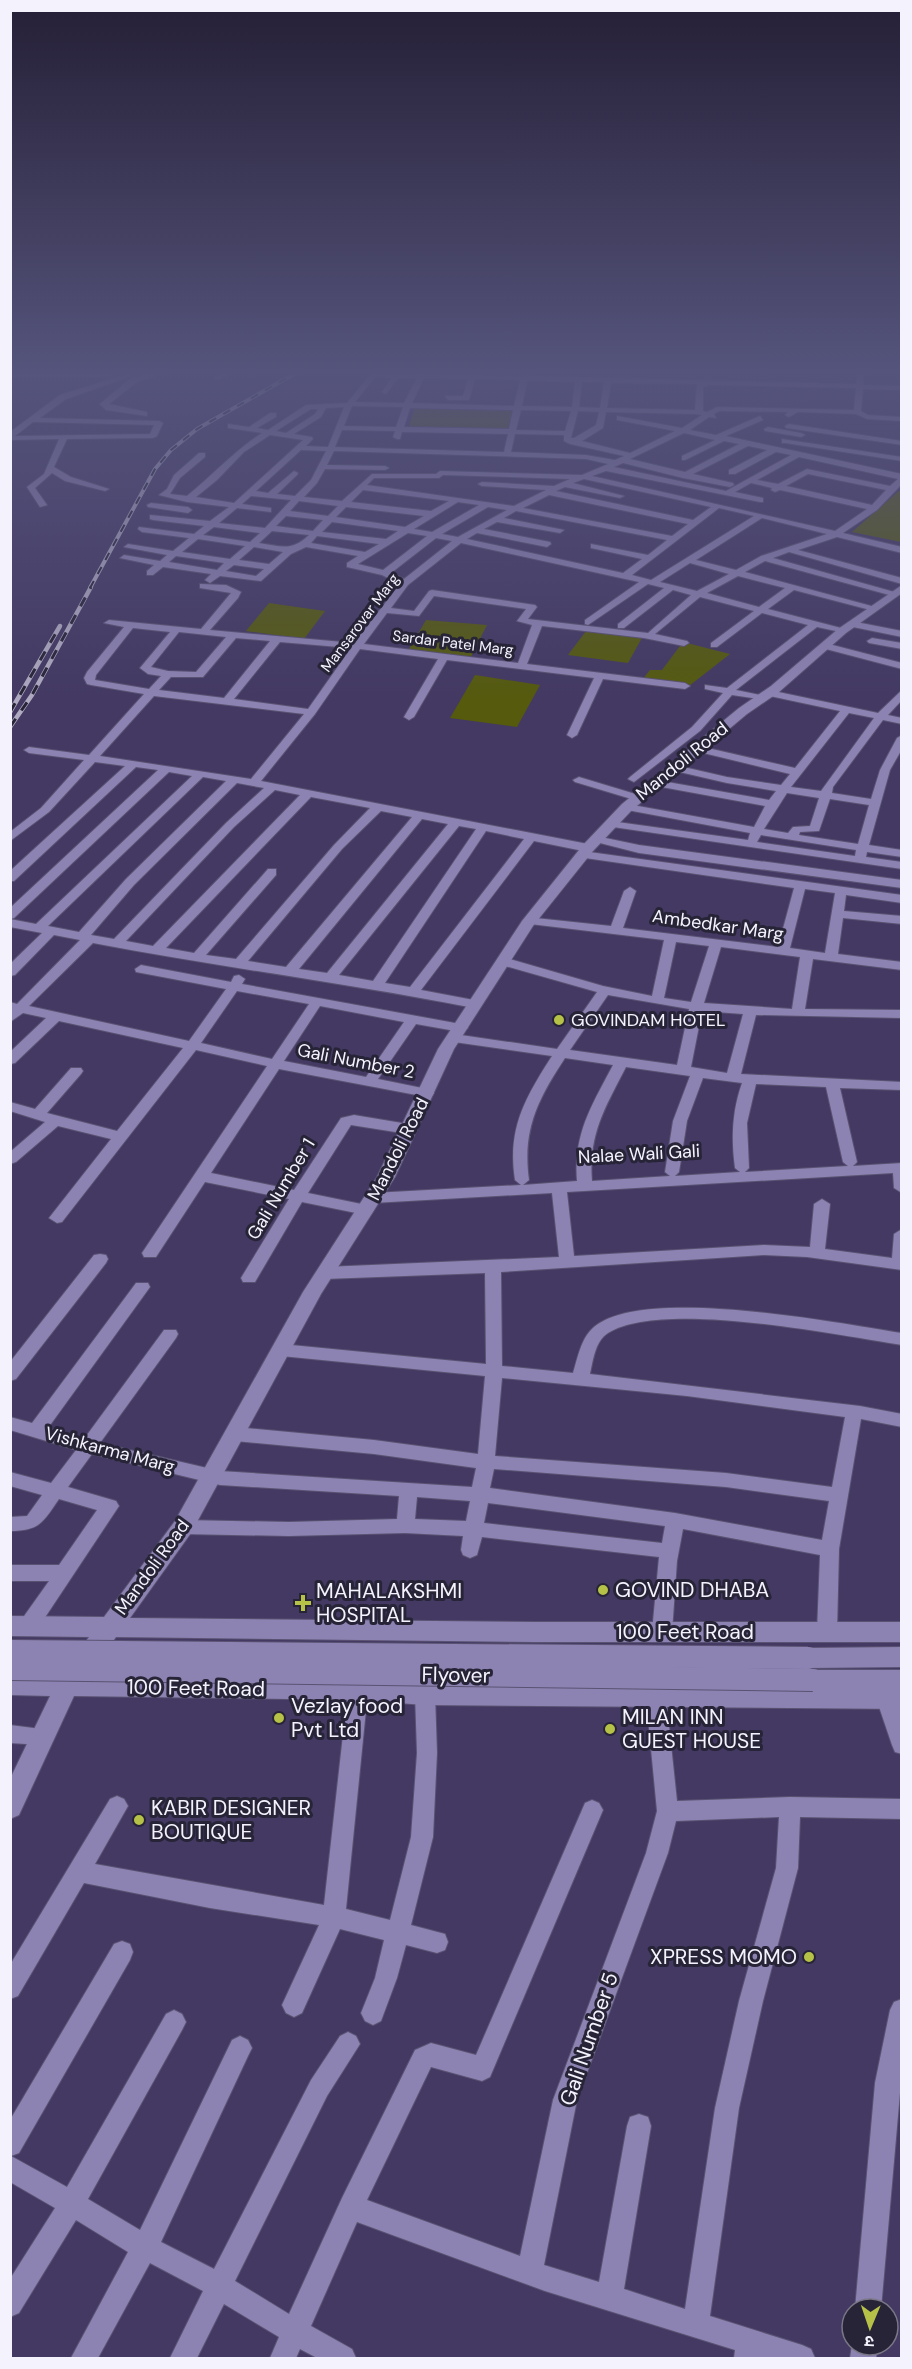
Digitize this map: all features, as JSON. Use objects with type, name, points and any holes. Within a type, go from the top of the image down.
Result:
[{"type":"street","points":[[40,481],[31,488],[43,505]]},
{"type":"street","points":[[74,481],[105,489]]},
{"type":"street","points":[[175,481],[163,495],[268,510]]},
{"type":"street","points":[[187,500],[192,483],[196,481]]},
{"type":"street","points":[[150,573],[209,525],[219,514],[235,506],[262,481]]},
{"type":"street","points":[[271,495],[286,481]]},
{"type":"street","points":[[210,579],[268,530],[299,498],[312,481]]},
{"type":"street","points":[[210,579],[257,579],[291,550],[305,544],[369,481]]},
{"type":"street","points":[[405,511],[432,495],[437,481]]},
{"type":"street","points":[[476,481],[629,498]]},
{"type":"street","name":"Mansarovar Marg","points":[[253,783],[311,712],[405,583],[460,539],[516,508],[575,481]]},
{"type":"street","points":[[601,481],[742,511],[902,550]]},
{"type":"street","points":[[665,481],[760,500]]},
{"type":"street","points":[[654,492],[676,481]]},
{"type":"street","points":[[713,481],[738,487]]},
{"type":"street","points":[[726,494],[751,481],[874,508]]},
{"type":"street","points":[[742,511],[790,481]]},
{"type":"street","points":[[652,632],[697,595],[764,558],[836,534],[874,508],[898,482]]},
{"type":"street","points":[[362,487],[516,508],[674,540]]},
{"type":"street","points":[[557,488],[695,523]]},
{"type":"street","points":[[248,493],[432,514]]},
{"type":"street","points":[[645,512],[672,496]]},
{"type":"street","points":[[405,583],[386,573],[350,565],[406,528],[457,499]]},
{"type":"street","points":[[386,573],[388,569],[435,534],[487,504]]},
{"type":"street","points":[[151,506],[195,511]]},
{"type":"street","points":[[625,576],[717,506]]},
{"type":"street","points":[[284,513],[406,528],[625,576],[815,624],[902,634]]},
{"type":"street","points":[[588,622],[760,516]]},
{"type":"street","points":[[153,518],[209,525],[316,532],[387,542]]},
{"type":"street","points":[[496,519],[560,530]]},
{"type":"street","points":[[142,529],[291,550]]},
{"type":"street","points":[[514,551],[549,529]]},
{"type":"street","points":[[476,530],[547,544]]},
{"type":"street","points":[[305,544],[367,555]]},
{"type":"street","points":[[594,546],[651,558]]},
{"type":"street","points":[[128,547],[270,567]]},
{"type":"street","points":[[790,550],[902,581]]},
{"type":"street","points":[[124,558],[163,563],[210,579],[236,592],[203,632]]},
{"type":"street","points":[[764,558],[889,598]]},
{"type":"street","points":[[687,560],[889,598]]},
{"type":"street","points":[[743,571],[792,587],[889,598]]},
{"type":"street","points":[[714,645],[792,587]]},
{"type":"street","points":[[621,626],[670,588]]},
{"type":"street","points":[[385,610],[416,614],[432,593],[532,607],[522,621],[644,634],[684,643]]},
{"type":"street","name":"Mandoli Road","points":[[10,1807],[66,1687],[183,1527],[324,1273],[372,1199],[427,1092],[446,1049],[530,920],[589,848],[632,803],[846,628],[889,598]]},
{"type":"street","name":"Sardar Patel Marg","points":[[109,623],[357,646],[685,686]]},
{"type":"street","points":[[521,667],[538,623]]},
{"type":"street","points":[[634,779],[696,729],[755,668],[815,624]]},
{"type":"street","points":[[131,625],[89,678],[98,684],[150,692],[311,712]]},
{"type":"street","points":[[177,629],[145,668],[152,672],[199,675],[233,635]]},
{"type":"street","points":[[226,702],[277,639]]},
{"type":"street","points":[[872,641],[902,646]]},
{"type":"street","points":[[867,657],[886,643]]},
{"type":"street","points":[[825,646],[902,666]]},
{"type":"street","points":[[409,717],[444,657]]},
{"type":"street","points":[[10,838],[45,810],[168,674]]},
{"type":"street","points":[[572,735],[598,677]]},
{"type":"street","points":[[709,687],[730,693],[765,696],[902,721]]},
{"type":"street","points":[[791,837],[797,829],[815,829],[824,796],[834,777],[880,717],[902,693]]},
{"type":"street","points":[[750,844],[772,804],[846,710]]},
{"type":"street","points":[[856,878],[885,770],[902,738]]},
{"type":"street","points":[[699,749],[796,772]]},
{"type":"street","points":[[29,750],[201,773],[800,886],[902,899]]},
{"type":"street","points":[[10,878],[133,764]]},
{"type":"street","points":[[10,915],[167,768]]},
{"type":"street","points":[[675,768],[824,796],[876,802]]},
{"type":"street","points":[[10,972],[45,930],[201,773]]},
{"type":"street","points":[[10,1018],[16,1007],[86,938],[130,882],[234,780]]},
{"type":"street","points":[[579,780],[632,803],[791,837],[902,866]]},
{"type":"street","points":[[656,783],[772,804]]},
{"type":"street","points":[[116,944],[230,825],[273,786]]},
{"type":"street","points":[[156,951],[309,792]]},
{"type":"street","points":[[57,1218],[192,1046],[234,986],[245,964],[331,855],[378,807]]},
{"type":"street","points":[[290,971],[420,814]]},
{"type":"street","points":[[331,977],[456,822]]},
{"type":"street","points":[[610,824],[750,844],[861,855],[902,854]]},
{"type":"street","points":[[378,985],[483,827]]},
{"type":"street","points":[[413,992],[531,837]]},
{"type":"street","points":[[589,848],[646,850],[902,884]]},
{"type":"street","points":[[198,957],[272,872]]},
{"type":"street","points":[[783,952],[800,886]]},
{"type":"street","points":[[616,930],[630,891]]},
{"type":"street","points":[[831,958],[841,891]]},
{"type":"street","points":[[838,914],[902,920]]},
{"type":"street","name":"Ambedkar Marg","points":[[530,920],[902,966]]},
{"type":"street","points":[[10,936],[16,924],[156,951],[331,977],[474,1004]]},
{"type":"street","points":[[657,1001],[671,937]]},
{"type":"street","points":[[683,1071],[696,1007],[716,943]]},
{"type":"street","points":[[798,1013],[807,955]]},
{"type":"street","points":[[503,961],[605,990],[696,1007],[750,1012],[902,1014]]},
{"type":"street","points":[[141,969],[412,1020],[458,1033],[621,1062],[733,1078],[902,1086]]},
{"type":"street","points":[[522,1180],[520,1138],[529,1113],[561,1052],[605,990]]},
{"type":"street","points":[[150,1253],[317,1001]]},
{"type":"street","name":"Gali Number 2","points":[[16,1007],[277,1064],[427,1092]]},
{"type":"street","points":[[733,1078],[750,1012]]},
{"type":"street","points":[[10,1060],[56,1016]]},
{"type":"street","points":[[370,1081],[412,1020]]},
{"type":"street","points":[[584,1181],[583,1148],[587,1128],[621,1062]]},
{"type":"street","points":[[38,1114],[76,1071]]},
{"type":"street","points":[[672,1172],[675,1133],[698,1073]]},
{"type":"street","points":[[742,1168],[739,1125],[743,1097],[751,1079]]},
{"type":"street","points":[[832,1083],[850,1162]]},
{"type":"street","points":[[11,1106],[121,1137]]},
{"type":"street","points":[[11,1159],[56,1120]]},
{"type":"street","name":"Gali Number 1","points":[[249,1278],[346,1121],[408,1129]]},
{"type":"street","name":"Nalae Wali Gali","points":[[372,1199],[522,1180],[584,1181],[672,1172],[850,1162],[901,1165]]},
{"type":"street","points":[[201,1176],[298,1196],[372,1199],[560,1187],[584,1181],[901,1165],[902,1188]]},
{"type":"street","points":[[560,1187],[567,1263]]},
{"type":"street","points":[[817,1254],[822,1204]]},
{"type":"street","points":[[324,1273],[493,1267],[764,1250],[817,1254],[901,1253]]},
{"type":"street","points":[[10,1375],[100,1259]]},
{"type":"street","points":[[470,1550],[482,1494],[494,1370],[493,1267]]},
{"type":"street","points":[[36,1431],[142,1287]]},
{"type":"street","points":[[580,1379],[596,1334],[602,1328],[636,1315],[724,1315],[902,1339]]},
{"type":"street","points":[[10,1524],[30,1523],[170,1334]]},
{"type":"street","points":[[281,1350],[580,1379],[854,1412],[902,1421]]},
{"type":"street","points":[[827,1632],[830,1549],[854,1412]]},
{"type":"street","name":"Vishkarma Marg","points":[[10,1423],[86,1446],[210,1476],[482,1494],[675,1520],[830,1549]]},
{"type":"street","points":[[235,1434],[374,1447],[486,1462],[726,1480],[839,1495]]},
{"type":"street","points":[[10,1479],[110,1506],[64,1573],[17,1627]]},
{"type":"street","points":[[405,1527],[409,1489]]},
{"type":"street","points":[[662,1632],[675,1520]]},
{"type":"street","points":[[183,1527],[475,1529],[670,1551]]},
{"type":"street","points":[[10,1573],[64,1573]]},
{"type":"street","name":"100 Feet Road","points":[[17,1627],[902,1632]]},
{"type":"street","name":"Flyover","points":[[10,1651],[902,1657]]},
{"type":"street","name":"Flyover","points":[[10,1669],[902,1680]]},
{"type":"street","name":"100 Feet Road","points":[[10,1685],[358,1690],[425,1694],[894,1698]]},
{"type":"street","points":[[294,2005],[334,1917],[358,1690]]},
{"type":"street","points":[[373,2013],[386,1978],[422,1837],[427,1753],[425,1694]]},
{"type":"street","points":[[656,1697],[668,1811],[790,1807],[902,1809]]},
{"type":"street","points":[[894,1698],[902,1745]]},
{"type":"street","points":[[10,1734],[42,1736]]},
{"type":"street","points":[[10,1988],[117,1806]]},
{"type":"street","points":[[696,2325],[727,2108],[751,2001],[787,1868],[790,1807]]},
{"type":"street","points":[[283,2358],[351,2206],[423,2058],[431,2055],[483,2069],[592,1810]]},
{"type":"street","name":"Gali Number 5","points":[[530,2272],[564,2100],[657,1853],[668,1811]]},
{"type":"street","points":[[80,1872],[210,1897],[334,1917],[437,1942]]},
{"type":"street","points":[[10,2144],[122,1952]]},
{"type":"street","points":[[869,2297],[887,2083],[902,2010]]},
{"type":"street","points":[[10,2304],[72,2203],[174,2022]]},
{"type":"street","points":[[183,2358],[221,2287],[319,2088],[348,2044]]},
{"type":"street","points":[[84,2358],[145,2247],[240,2048]]},
{"type":"street","points":[[609,2299],[639,2126]]},
{"type":"street","points":[[10,2168],[343,2358]]},
{"type":"street","points":[[351,2206],[530,2272],[696,2325],[748,2351],[802,2358]]},
{"type":"shaded area","points":[[899,491],[901,492],[901,542],[852,532]]},
{"type":"shaded area","points":[[269,603],[325,611],[304,639],[246,631]]},
{"type":"shaded area","points":[[426,620],[487,625],[471,657],[409,649]]},
{"type":"shaded area","points":[[586,631],[643,636],[628,663],[568,655]]},
{"type":"shaded area","points":[[683,642],[730,654],[689,686],[642,680],[650,670],[662,670]]},
{"type":"shaded area","points":[[475,675],[540,685],[517,727],[450,718]]},
{"type":"railway","points":[[90,588],[149,481]]},
{"type":"railway","points":[[10,727],[32,695],[91,587]]},
{"type":"railway","points":[[10,712],[60,626]]},
{"type":"place","name":"GOVINDAM HOTEL","points":[[559,1020]]},
{"type":"place","name":"GOVIND DHABA","points":[[603,1590]]},
{"type":"place","name":"MAHALAKSHMI HOSPITAL","points":[[303,1603]]},
{"type":"place","name":"Vezlay food Pvt Ltd","points":[[279,1718]]},
{"type":"place","name":"MILAN INN GUEST HOUSE","points":[[610,1729]]},
{"type":"place","name":"KABIR DESIGNER BOUTIQUE","points":[[139,1820]]},
{"type":"place","name":"XPRESS MOMO","points":[[809,1957]]}]
